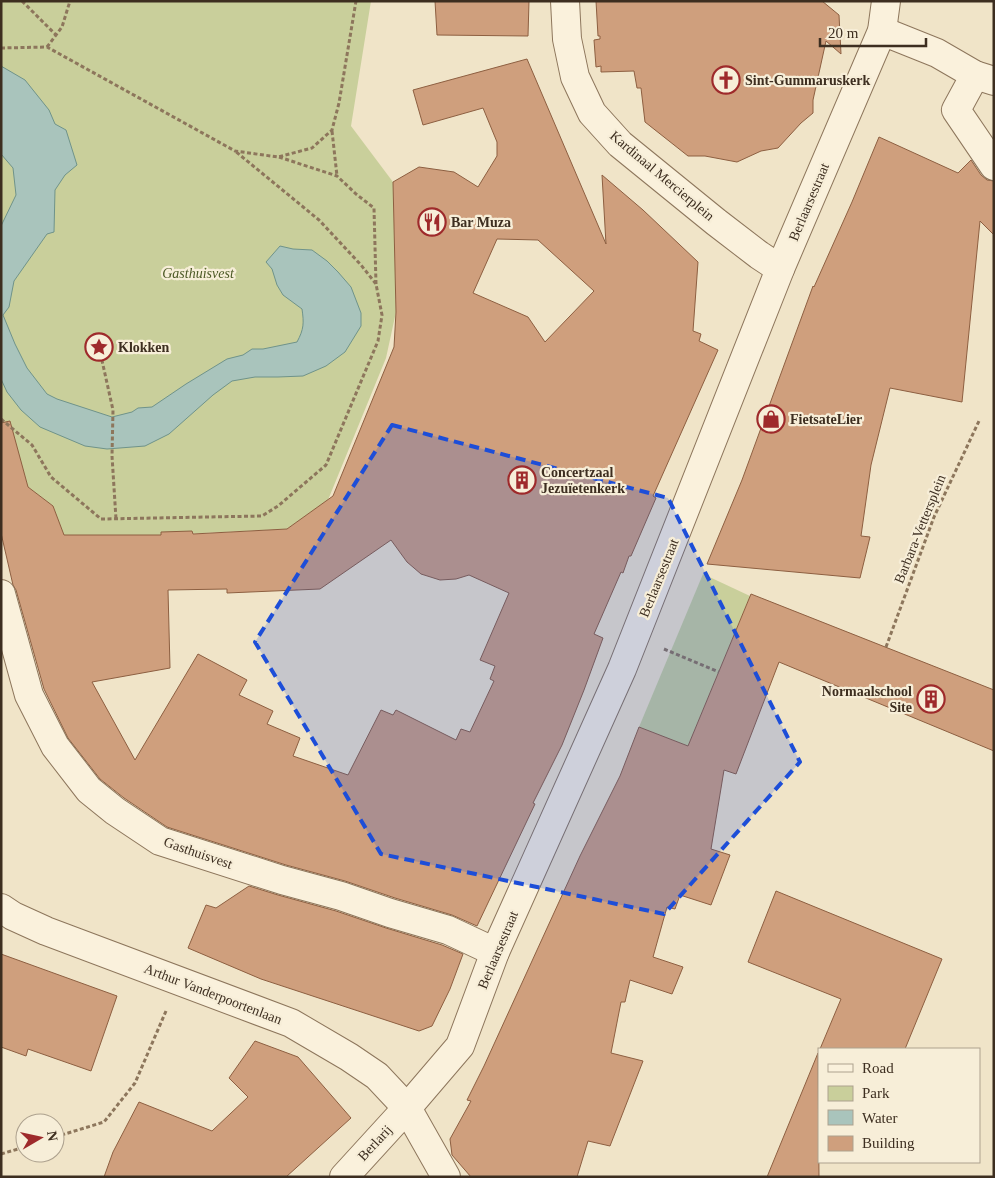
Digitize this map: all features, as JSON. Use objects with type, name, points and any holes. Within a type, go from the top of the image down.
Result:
[{"type":"street","name":"Kardinaal Mercierplein","points":[[565,1],[567,39],[575,77],[592,113],[620,144],[780,269]]},
{"type":"street","name":"Berlaarsestraat","points":[[407,1108],[460,1046],[496,952],[635,637],[780,269],[882,31],[886,1]]},
{"type":"street","points":[[882,31],[937,53],[984,78],[956,110],[994,166]]},
{"type":"street","name":"Gasthuisvest","points":[[1,594],[29,695],[55,746],[89,790],[115,811],[160,840],[220,861],[341,896],[448,930],[496,952]]},
{"type":"street","name":"Arthur Vanderpoortenlaan","points":[[1,908],[13,916],[46,931],[291,1023],[350,1057],[377,1076],[407,1108],[446,1177]]},
{"type":"street","name":"Berlarij","points":[[344,1177],[407,1108]]},
{"type":"path","points":[[22,1],[56,35]]},
{"type":"path","points":[[47,47],[62,27],[70,1]]},
{"type":"path","points":[[336,176],[332,130],[339,104],[356,1]]},
{"type":"path","points":[[1,48],[47,47],[235,151],[320,220],[376,284]]},
{"type":"path","points":[[278,157],[312,148],[332,130]]},
{"type":"path","points":[[1,419],[32,445],[51,477],[101,519],[262,516],[278,506],[326,465],[378,341],[382,314],[376,284],[374,208],[336,176],[278,157],[235,151]]},
{"type":"path","points":[[99,347],[113,410],[112,456],[116,519]]},
{"type":"path","name":"Barbara-Vettersplein","points":[[886,647],[934,517],[979,421]]},
{"type":"path","points":[[635,637],[719,672]]},
{"type":"path","points":[[65,1134],[104,1122],[135,1083],[179,981]]},
{"type":"path","points":[[1,1154],[15,1149]]},
{"type":"highlighted area","points":[[392,425],[668,498],[800,762],[664,914],[381,854],[255,642]]},
{"type":"green space","name":"Gasthuisvest","points":[[1,1],[371,1],[351,126],[393,182],[396,312],[386,358],[328,500],[287,529],[161,535],[57,535],[57,517],[53,506],[28,487],[22,466],[1,470]]},
{"type":"green space","points":[[703,574],[750,596],[688,746],[639,727]]},
{"type":"water","points":[[1,66],[25,80],[49,110],[55,124],[66,130],[77,165],[65,175],[55,190],[54,232],[47,234],[14,281],[9,307],[3,315],[27,368],[47,394],[112,417],[132,412],[138,408],[152,407],[227,359],[243,355],[252,349],[263,349],[297,342],[303,326],[302,309],[283,295],[277,285],[272,269],[266,262],[280,246],[312,250],[327,261],[351,287],[361,313],[361,326],[345,352],[326,366],[303,376],[255,377],[232,381],[213,395],[169,434],[145,446],[107,449],[85,446],[40,427],[21,410],[7,392],[1,379],[1,226],[16,195],[13,168],[1,154]]},
{"type":"building","points":[[435,1],[529,1],[528,36],[437,35]]},
{"type":"building","name":"Sint-Gummaruskerk","points":[[596,1],[822,1],[839,15],[841,54],[826,41],[813,100],[813,113],[778,148],[761,151],[737,162],[705,156],[688,156],[645,122],[641,88],[637,88],[634,71],[601,72],[601,66],[596,67],[594,40],[600,39],[600,36],[598,36]]},
{"type":"building","points":[[527,59],[606,244],[602,175],[643,210],[698,262],[693,331],[701,334],[699,341],[718,350],[653,496],[656,498],[631,556],[629,556],[623,573],[621,572],[594,634],[603,638],[562,745],[533,803],[535,804],[477,926],[452,915],[167,827],[100,779],[68,738],[44,689],[13,585],[1,533],[1,423],[10,421],[28,487],[53,506],[64,535],[161,535],[161,532],[192,531],[193,534],[287,529],[333,496],[394,347],[396,312],[393,182],[419,167],[454,172],[478,187],[497,156],[497,142],[483,108],[423,125],[413,90]],"holes":[[[497,239],[538,240],[594,291],[545,342],[528,317],[473,293]],[[391,540],[407,562],[421,574],[440,580],[456,579],[469,575],[509,593],[480,660],[495,666],[490,679],[494,681],[470,732],[461,729],[456,740],[396,710],[393,715],[381,710],[348,775],[293,756],[300,738],[267,724],[273,711],[239,695],[247,680],[198,654],[135,760],[92,682],[170,668],[168,590],[227,589],[227,593],[320,589]]]},
{"type":"building","points":[[879,137],[958,173],[971,160],[981,175],[987,180],[994,181],[994,235],[980,221],[962,402],[890,388],[871,465],[861,536],[870,537],[860,578],[707,564],[742,480],[813,286],[852,202]]},
{"type":"building","points":[[751,594],[994,690],[994,751],[779,662],[736,774],[724,770],[711,849],[730,855],[711,905],[680,895],[675,909],[667,907],[653,957],[683,967],[672,994],[630,980],[625,1002],[621,1002],[611,1053],[643,1061],[610,1146],[588,1141],[577,1177],[471,1177],[452,1155],[450,1139],[471,1101],[467,1100],[580,856],[620,776],[639,727],[688,746]]},
{"type":"building","points":[[249,886],[336,911],[442,945],[463,954],[450,989],[432,1026],[419,1031],[261,979],[188,948],[206,905],[216,908]]},
{"type":"building","points":[[776,891],[942,959],[905,1048],[820,1048],[841,999],[748,962]]},
{"type":"building","points":[[1,954],[117,996],[91,1071],[28,1049],[26,1056],[1,1047]]},
{"type":"building","points":[[255,1041],[298,1057],[351,1118],[286,1177],[104,1177],[113,1152],[139,1102],[212,1131],[248,1097],[229,1078]]},
{"type":"building","points":[[818,1053],[819,1177],[767,1177]]},
{"type":"place","name":"Sint-Gummaruskerk","points":[[726,80]]},
{"type":"place","name":"Bar Muza","points":[[432,222]]},
{"type":"place","name":"Klokken","points":[[99,347]]},
{"type":"place","name":"FietsateLier","points":[[771,419]]},
{"type":"place","name":"Concertzaal Jezuïetenkerk","points":[[522,480]]},
{"type":"place","name":"Normaalschool Site","points":[[931,699]]}]
